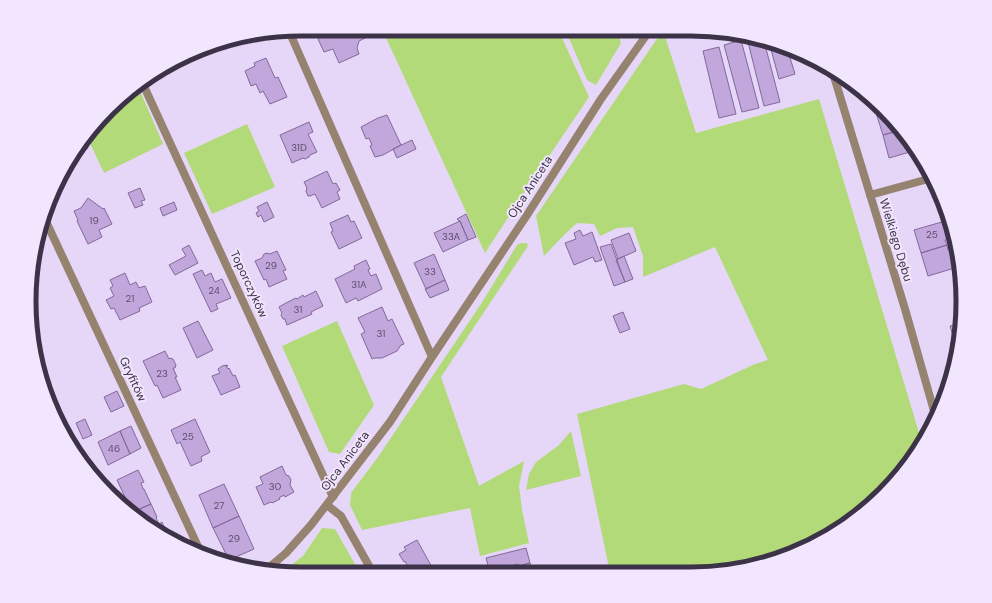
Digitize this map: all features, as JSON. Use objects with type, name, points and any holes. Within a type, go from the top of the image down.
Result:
[{"type":"street","name":"Ojca Aniceta","points":[[272,565],[286,553],[311,525],[390,422],[527,215],[601,99],[646,36]]},
{"type":"street","points":[[291,37],[432,357]]},
{"type":"street","name":"Wielkiego Dębu","points":[[835,79],[905,309],[933,409]]},
{"type":"street","name":"Toporczyków","points":[[145,88],[333,497]]},
{"type":"street","points":[[870,195],[926,180]]},
{"type":"street","name":"Gryfitów","points":[[47,225],[198,546]]},
{"type":"street","points":[[326,506],[341,516],[370,567]]},
{"type":"green space","points":[[385,36],[561,36],[589,97],[485,253]]},
{"type":"green space","points":[[568,36],[619,36],[621,43],[596,85],[587,80]]},
{"type":"green space","points":[[659,36],[665,36],[696,133],[819,99],[920,435],[890,477],[866,501],[838,522],[808,540],[792,547],[759,558],[725,565],[690,567],[609,567],[577,414],[684,384],[701,389],[755,364],[768,360],[715,247],[643,277],[643,256],[633,227],[617,228],[600,236],[594,224],[577,223],[544,256],[536,216]]},
{"type":"green space","points":[[140,91],[163,144],[104,173],[89,142],[102,126],[126,102]]},
{"type":"green space","points":[[247,124],[275,187],[212,214],[184,153]]},
{"type":"green space","points":[[527,243],[528,246],[441,377],[479,486],[524,461],[519,486],[529,543],[480,556],[470,508],[362,530],[350,505],[351,493],[378,457],[481,304],[517,245]]},
{"type":"green space","points":[[337,321],[374,405],[340,454],[329,452],[282,346]]},
{"type":"green space","points":[[571,431],[581,476],[526,490],[529,474],[536,462],[559,445]]},
{"type":"green space","points":[[322,528],[335,529],[357,567],[290,566],[303,556]]},
{"type":"building","points":[[325,36],[367,37],[359,41],[357,48],[359,54],[339,63],[333,49],[324,52],[318,39]]},
{"type":"building","points":[[741,41],[759,108],[742,112],[724,45]]},
{"type":"building","points":[[748,42],[766,47],[780,102],[764,106]]},
{"type":"building","points":[[719,47],[736,114],[719,118],[703,51]]},
{"type":"building","points":[[771,48],[789,55],[795,74],[779,79]]},
{"type":"building","points":[[266,58],[275,78],[278,77],[287,97],[270,104],[263,91],[260,93],[256,84],[251,86],[245,71],[255,66],[254,63]]},
{"type":"building","points":[[876,113],[890,126],[895,132],[883,135]]},
{"type":"building","points":[[387,115],[401,145],[383,155],[375,157],[370,146],[372,145],[369,138],[366,139],[361,127]]},
{"type":"building","points":[[309,122],[313,132],[308,134],[317,152],[305,159],[303,158],[292,163],[280,135]]},
{"type":"building","points":[[895,132],[910,152],[889,158],[883,135]]},
{"type":"building","points":[[412,140],[416,149],[397,158],[393,149]]},
{"type":"building","points":[[327,171],[333,184],[336,183],[340,190],[337,192],[340,199],[322,208],[315,194],[308,196],[306,191],[307,188],[304,182]]},
{"type":"building","points":[[140,188],[145,200],[141,201],[143,205],[135,208],[128,193]]},
{"type":"building","points":[[88,198],[103,209],[104,208],[112,224],[99,230],[102,237],[88,244],[74,211],[81,208]]},
{"type":"building","points":[[174,202],[177,210],[163,216],[160,208]]},
{"type":"building","points":[[267,202],[274,217],[264,222],[261,215],[258,217],[256,213],[259,211],[257,207]]},
{"type":"building","points":[[466,214],[476,237],[468,240],[460,221],[457,219]]},
{"type":"building","points":[[348,215],[351,222],[354,221],[362,238],[339,249],[331,232],[333,231],[330,223]]},
{"type":"building","points":[[460,221],[468,240],[443,252],[434,233]]},
{"type":"building","points":[[944,221],[948,239],[945,240],[947,245],[921,253],[914,230]]},
{"type":"building","points":[[580,230],[583,236],[592,232],[602,260],[595,262],[593,257],[574,265],[565,243],[576,239],[574,233]]},
{"type":"building","points":[[629,233],[636,251],[618,259],[611,240]]},
{"type":"building","points":[[611,244],[625,282],[614,286],[600,247]]},
{"type":"building","points":[[189,245],[198,263],[175,275],[169,265],[186,256],[182,249]]},
{"type":"building","points":[[947,245],[948,250],[951,249],[954,268],[928,276],[921,253]]},
{"type":"building","points":[[277,251],[286,270],[283,271],[287,279],[269,287],[255,261],[262,258],[264,254],[270,254]]},
{"type":"building","points":[[434,254],[445,280],[426,289],[414,263]]},
{"type":"building","points":[[624,256],[633,279],[625,282],[616,260]]},
{"type":"building","points":[[366,260],[371,276],[376,274],[382,289],[358,301],[356,298],[346,303],[335,279],[355,269],[354,266]]},
{"type":"building","points":[[202,270],[205,276],[211,273],[215,282],[222,279],[231,298],[216,304],[218,309],[211,312],[193,274]]},
{"type":"building","points":[[125,273],[130,285],[136,282],[139,288],[145,286],[152,302],[139,308],[140,311],[120,320],[114,308],[111,309],[106,300],[114,296],[110,288],[113,286],[110,280]]},
{"type":"building","points":[[445,280],[449,290],[430,298],[425,289]]},
{"type":"building","points":[[316,291],[323,306],[311,312],[312,314],[287,325],[285,319],[283,319],[281,315],[282,313],[279,307],[296,298],[297,299],[303,295],[304,297]]},
{"type":"building","points":[[382,307],[388,321],[392,319],[404,344],[401,345],[397,351],[382,358],[372,359],[361,334],[365,332],[358,318]]},
{"type":"building","points":[[623,312],[630,329],[620,333],[613,316]]},
{"type":"building","points":[[198,321],[213,350],[197,358],[183,328]]},
{"type":"building","points":[[955,325],[954,338],[950,326]]},
{"type":"building","points":[[165,351],[169,359],[173,359],[176,365],[175,368],[173,368],[181,390],[163,398],[157,385],[155,386],[143,361]]},
{"type":"building","points":[[227,365],[228,366],[226,366],[228,369],[229,368],[233,376],[235,375],[240,387],[221,395],[212,376],[220,373],[218,369]]},
{"type":"building","points":[[117,391],[124,406],[111,412],[104,397]]},
{"type":"building","points":[[85,419],[92,435],[83,439],[76,423]]},
{"type":"building","points":[[195,419],[210,452],[201,457],[202,461],[191,466],[180,442],[177,444],[171,430]]},
{"type":"building","points":[[131,426],[141,448],[130,454],[120,431]]},
{"type":"building","points":[[120,431],[130,454],[108,465],[98,442]]},
{"type":"building","points":[[282,466],[286,475],[289,476],[291,480],[290,485],[294,492],[285,497],[284,495],[272,503],[271,502],[264,505],[256,487],[263,484],[260,477]]},
{"type":"building","points":[[138,470],[144,482],[141,483],[143,489],[151,504],[137,510],[127,502],[117,480]]},
{"type":"building","points":[[224,484],[239,516],[213,528],[199,495]]},
{"type":"building","points":[[151,504],[159,524],[162,522],[165,528],[154,522],[137,510]]},
{"type":"building","points":[[239,516],[254,549],[233,558],[227,556],[213,528]]},
{"type":"building","points":[[417,540],[432,567],[408,567],[399,554],[406,550],[404,547]]},
{"type":"building","points":[[526,548],[530,563],[519,566],[518,564],[508,567],[489,567],[486,558]]},
{"type":"building","points":[[530,563],[531,567],[519,567]]}]
